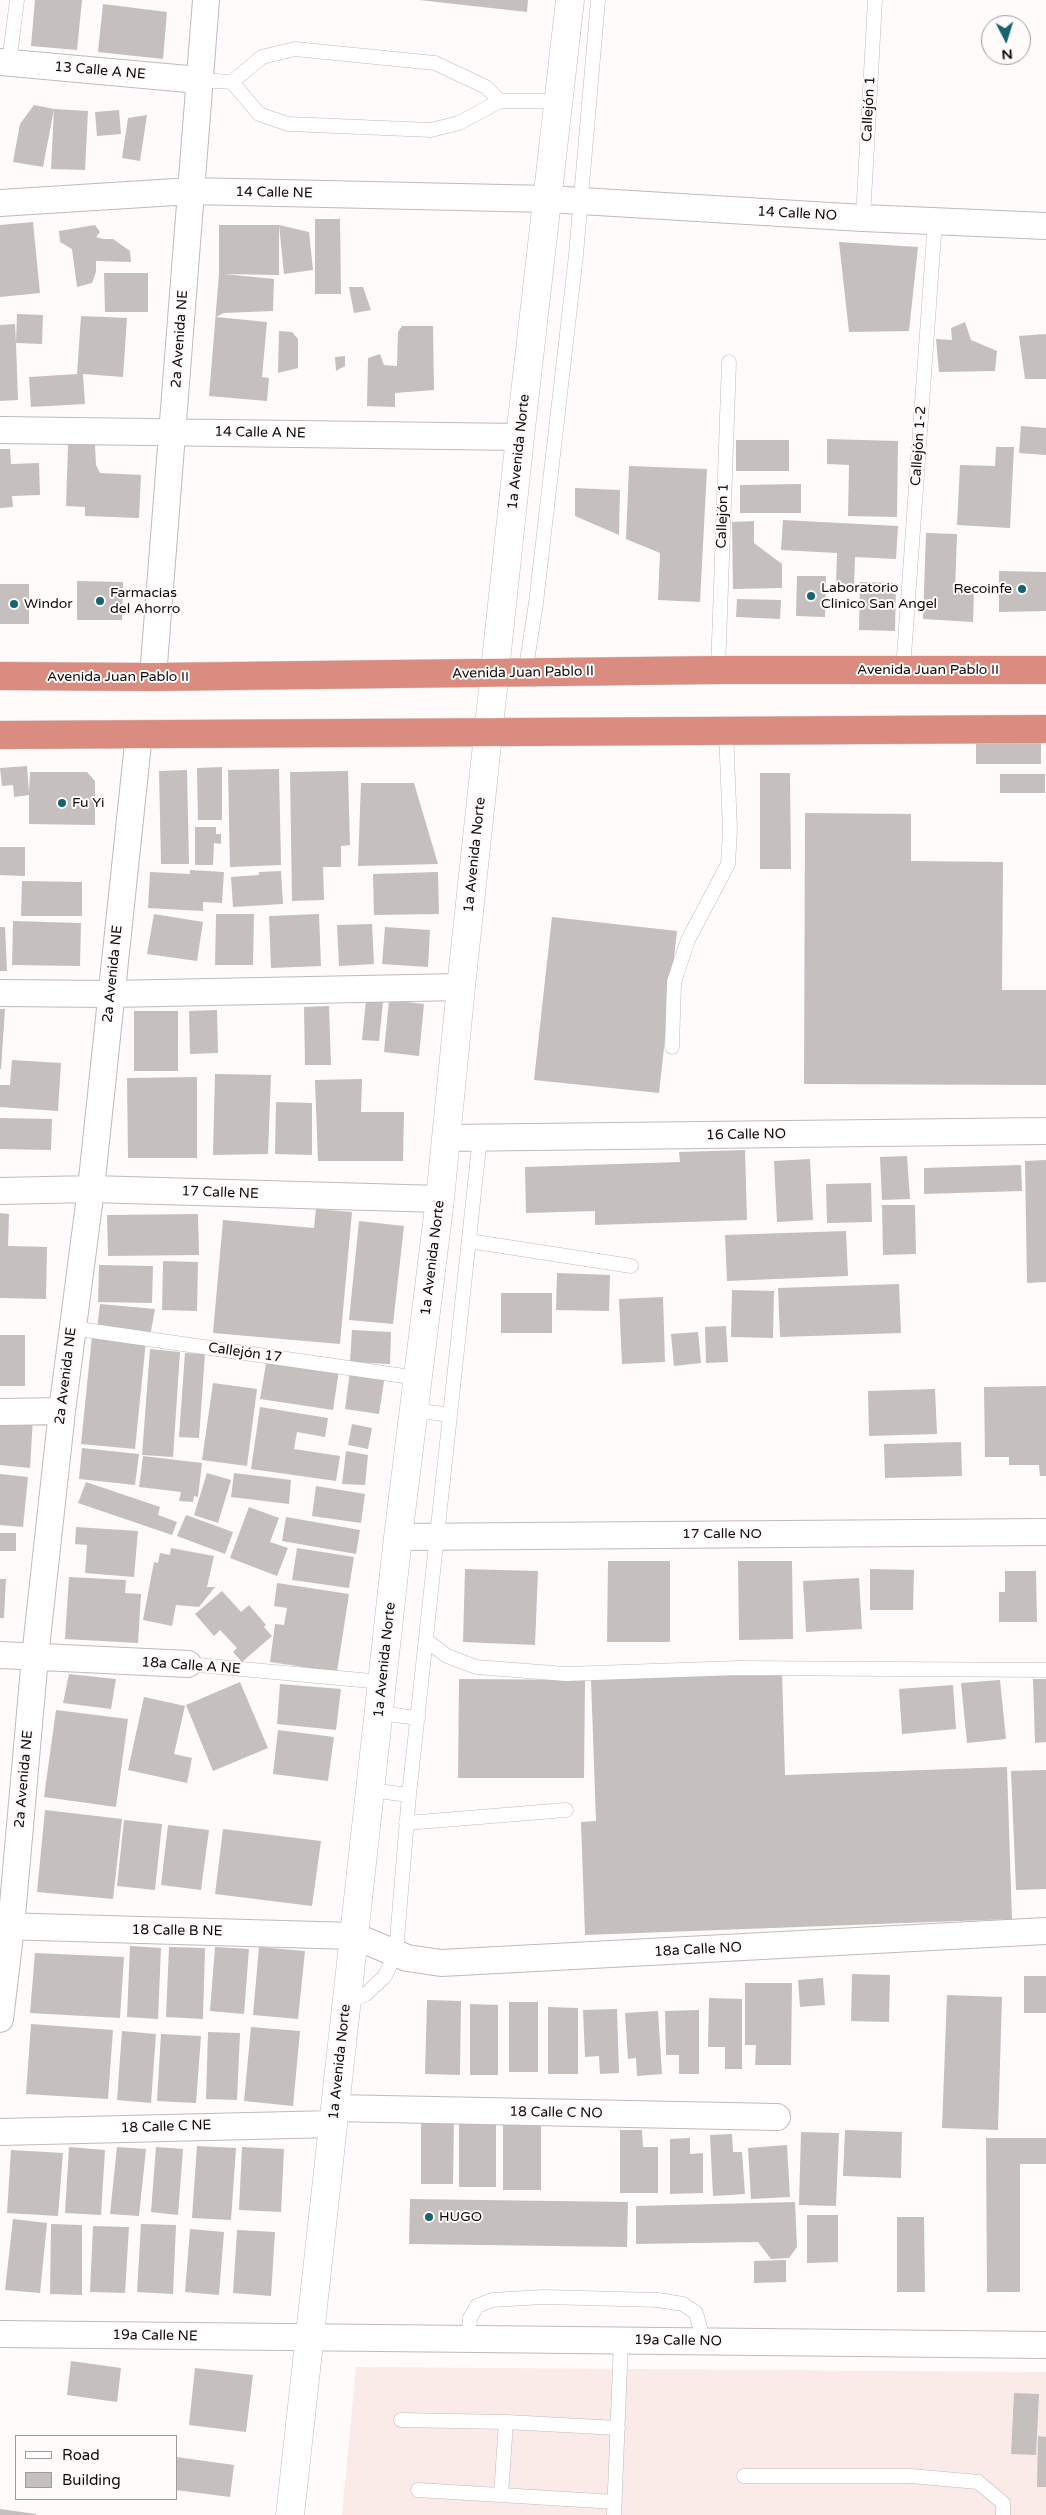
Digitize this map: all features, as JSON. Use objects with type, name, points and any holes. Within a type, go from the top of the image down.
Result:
[{"type":"highway","name":"Avenida Juan Pablo II","points":[[0,676],[152,677],[525,674],[718,670],[1046,670]]},
{"type":"highway","points":[[0,735],[1046,729]]},
{"type":"street","name":"2a Avenida NE","points":[[152,677],[206,0]]},
{"type":"street","name":"1a Avenida Norte","points":[[290,2515],[398,1537],[440,1199],[520,437],[560,102],[570,0]]},
{"type":"street","name":"13 Calle A NE","points":[[5,62],[199,80]]},
{"type":"street","name":"14 Calle NE","points":[[0,203],[192,191],[548,199]]},
{"type":"street","name":"14 Calle NO","points":[[548,199],[863,218],[1046,226]]},
{"type":"street","name":"14 Calle A NE","points":[[0,430],[520,437]]},
{"type":"street","name":"2a Avenida NE","points":[[0,2019],[5,1927],[62,1411],[91,1189],[138,734]]},
{"type":"street","points":[[0,993],[111,994],[461,987]]},
{"type":"street","name":"16 Calle NO","points":[[446,1138],[1046,1131]]},
{"type":"street","name":"17 Calle NE","points":[[0,1191],[91,1189],[440,1199]]},
{"type":"street","points":[[0,1412],[62,1411]]},
{"type":"street","name":"17 Calle NO","points":[[398,1537],[1046,1532]]},
{"type":"street","name":"18a Calle A NE","points":[[0,1656],[188,1664]]},
{"type":"street","name":"18 Calle B NE","points":[[5,1927],[354,1936]]},
{"type":"street","name":"18a Calle NO","points":[[354,1936],[407,1958],[441,1963],[1046,1931]]},
{"type":"street","name":"18 Calle C NO","points":[[334,2116],[777,2117]]},
{"type":"street","name":"18 Calle C NE","points":[[0,2132],[334,2116]]},
{"type":"street","name":"19a Calle NE","points":[[0,2334],[310,2338]]},
{"type":"street","name":"19a Calle NO","points":[[310,2338],[1046,2345]]},
{"type":"lane","points":[[5,62],[17,0]]},
{"type":"lane","points":[[525,674],[548,501],[580,201],[598,0]]},
{"type":"lane","name":"Callejón 1","points":[[863,218],[875,0]]},
{"type":"lane","points":[[199,80],[232,82],[262,57],[295,50],[435,63],[486,87],[500,101]]},
{"type":"lane","points":[[232,82],[259,114],[288,124],[430,130],[459,122],[500,101],[560,102]]},
{"type":"lane","name":"Callejón 1-2","points":[[903,670],[935,221]]},
{"type":"lane","name":"Callejón 1","points":[[718,670],[729,362]]},
{"type":"lane","points":[[672,1047],[674,982],[688,940],[728,864],[730,830],[726,731]]},
{"type":"lane","points":[[346,2003],[366,1994],[385,1976],[396,1952],[406,1823],[480,1138]]},
{"type":"lane","points":[[469,1241],[631,1266]]},
{"type":"lane","name":"Callejón 17","points":[[72,1328],[418,1378]]},
{"type":"lane","points":[[414,1410],[450,1415]]},
{"type":"lane","points":[[426,1640],[447,1656],[476,1667],[566,1674],[739,1668],[1046,1670]]},
{"type":"lane","name":"18a Calle A NE","points":[[188,1664],[382,1682]]},
{"type":"lane","points":[[379,1713],[418,1718]]},
{"type":"lane","points":[[370,1790],[409,1795]]},
{"type":"lane","points":[[406,1823],[566,1810]]},
{"type":"lane","points":[[468,2339],[470,2318],[476,2306],[492,2300],[543,2297],[658,2300],[683,2304],[696,2314],[704,2342]]},
{"type":"lane","points":[[418,2490],[501,2495],[615,2509],[622,2341]]},
{"type":"lane","points":[[401,2420],[506,2422],[618,2428]]},
{"type":"lane","points":[[501,2495],[506,2422]]},
{"type":"lane","points":[[744,2476],[910,2476],[978,2482],[1003,2503],[1003,2515]]},
{"type":"shaded area","points":[[356,2367],[1046,2372],[1046,2515],[342,2515]]},
{"type":"building","points":[[35,0],[82,0],[77,50],[31,46]]},
{"type":"building","points":[[419,0],[528,0],[527,12]]},
{"type":"building","points":[[103,4],[167,12],[163,59],[98,52]]},
{"type":"building","points":[[34,105],[54,109],[43,167],[13,162],[20,124]]},
{"type":"building","points":[[54,109],[88,111],[85,170],[51,169]]},
{"type":"building","points":[[119,110],[121,134],[97,136],[95,112]]},
{"type":"building","points":[[147,115],[140,161],[122,158],[128,118]]},
{"type":"building","points":[[315,219],[340,219],[341,294],[315,294]]},
{"type":"building","points":[[33,222],[40,293],[0,297],[0,225]]},
{"type":"building","points":[[95,225],[100,232],[96,237],[113,239],[130,251],[131,262],[96,261],[96,272],[92,283],[77,287],[72,249],[60,242],[59,231]]},
{"type":"building","points":[[219,225],[279,225],[279,275],[224,274],[274,279],[273,311],[224,313],[216,317],[267,322],[262,377],[269,378],[267,401],[209,396],[219,274]]},
{"type":"building","points":[[279,225],[309,232],[313,270],[284,274]]},
{"type":"building","points":[[839,242],[918,247],[909,331],[849,332]]},
{"type":"building","points":[[104,273],[148,273],[148,312],[105,312]]},
{"type":"building","points":[[349,287],[363,287],[371,310],[354,313]]},
{"type":"building","points":[[17,314],[43,315],[42,344],[16,343]]},
{"type":"building","points":[[81,316],[127,318],[123,377],[83,374],[85,404],[31,407],[29,377],[77,374]]},
{"type":"building","points":[[965,322],[971,340],[997,351],[995,371],[939,372],[936,339],[952,340],[951,328]]},
{"type":"building","points":[[15,324],[18,400],[0,401],[0,325]]},
{"type":"building","points":[[402,326],[433,326],[434,390],[395,393],[395,407],[367,406],[368,358],[380,354],[384,365],[397,366],[398,332]]},
{"type":"building","points":[[279,331],[292,332],[298,339],[298,368],[278,373]]},
{"type":"building","points":[[1046,334],[1046,379],[1025,379],[1019,336]]},
{"type":"building","points":[[345,356],[345,366],[336,371],[335,357]]},
{"type":"building","points":[[1021,426],[1046,428],[1046,455],[1019,453]]},
{"type":"building","points":[[827,439],[898,441],[897,517],[848,516],[849,465],[827,464]]},
{"type":"building","points":[[736,440],[789,440],[789,471],[736,471]]},
{"type":"building","points":[[68,445],[95,445],[96,465],[100,473],[141,475],[139,518],[85,516],[85,507],[66,506]]},
{"type":"building","points":[[996,447],[1014,447],[1010,528],[957,525],[960,465],[995,466]]},
{"type":"building","points":[[0,449],[10,449],[11,464],[39,463],[40,495],[12,496],[13,507],[0,508]]},
{"type":"building","points":[[629,466],[707,469],[700,602],[658,600],[660,553],[626,539]]},
{"type":"building","points":[[801,484],[801,513],[740,513],[740,485]]},
{"type":"building","points":[[575,488],[620,490],[619,535],[575,516]]},
{"type":"building","points":[[783,520],[898,526],[896,559],[855,557],[854,587],[836,586],[837,553],[781,550]]},
{"type":"building","points":[[754,521],[754,543],[782,564],[782,588],[733,589],[732,522]]},
{"type":"building","points":[[926,533],[957,534],[955,591],[974,591],[973,622],[923,619]]},
{"type":"building","name":"Recoinfe","points":[[999,571],[1046,572],[1046,611],[999,612]]},
{"type":"building","name":"Laboratorio Clinico San Angel","points":[[797,576],[826,576],[825,617],[796,616]]},
{"type":"building","name":"Farmacias del Ahorro","points":[[77,581],[123,582],[122,620],[77,620]]},
{"type":"building","points":[[860,582],[896,583],[895,631],[859,630]]},
{"type":"building","name":"Windor","points":[[0,584],[29,584],[29,624],[0,624]]},
{"type":"building","points":[[737,599],[781,600],[780,619],[736,617]]},
{"type":"building","points":[[1041,737],[1041,764],[976,764],[976,738]]},
{"type":"building","name":"Fu Yi","points":[[27,766],[29,793],[30,772],[87,772],[95,781],[95,825],[29,824],[29,795],[14,797],[13,785],[2,786],[0,768]]},
{"type":"building","points":[[222,767],[222,820],[198,820],[197,768]]},
{"type":"building","points":[[279,769],[281,865],[230,867],[228,770]]},
{"type":"building","points":[[187,770],[189,864],[161,864],[159,771]]},
{"type":"building","points":[[348,771],[350,845],[341,846],[341,867],[323,867],[324,900],[292,901],[290,772]]},
{"type":"building","points":[[760,773],[790,773],[791,869],[760,869]]},
{"type":"building","points":[[1000,774],[1045,774],[1045,793],[1000,793]]},
{"type":"building","points":[[361,783],[414,783],[438,864],[358,866]]},
{"type":"building","points":[[805,813],[911,814],[911,861],[1003,862],[1002,990],[1046,990],[1046,1085],[804,1084]]},
{"type":"building","points":[[195,827],[216,827],[216,834],[221,834],[221,844],[214,843],[213,865],[195,865]]},
{"type":"building","points":[[0,847],[25,847],[25,876],[0,875]]},
{"type":"building","points":[[190,870],[224,872],[222,903],[203,902],[203,911],[148,908],[150,872],[190,874]]},
{"type":"building","points":[[281,871],[283,904],[233,907],[231,877],[259,875],[259,872]]},
{"type":"building","points":[[438,872],[439,914],[374,915],[373,874]]},
{"type":"building","points":[[22,881],[82,882],[82,916],[21,916]]},
{"type":"building","points":[[154,914],[203,922],[197,961],[147,954]]},
{"type":"building","points":[[216,914],[254,914],[253,965],[215,965]]},
{"type":"building","points":[[319,914],[321,966],[271,968],[269,916]]},
{"type":"building","points":[[552,917],[677,931],[659,1093],[534,1080]]},
{"type":"building","points":[[13,921],[81,923],[80,966],[12,965]]},
{"type":"building","points":[[372,924],[374,964],[339,966],[337,925]]},
{"type":"building","points":[[0,927],[5,927],[7,971],[0,971]]},
{"type":"building","points":[[385,927],[430,930],[428,967],[382,964]]},
{"type":"building","points":[[366,1000],[383,1002],[379,1041],[362,1040]]},
{"type":"building","points":[[389,1000],[424,1004],[419,1056],[384,1052]]},
{"type":"building","points":[[329,1006],[331,1065],[305,1065],[304,1007]]},
{"type":"building","points":[[0,1009],[5,1009],[1,1069],[0,1069]]},
{"type":"building","points":[[217,1010],[218,1053],[190,1054],[189,1011]]},
{"type":"building","points":[[134,1011],[178,1011],[178,1071],[134,1071]]},
{"type":"building","points":[[12,1060],[61,1063],[58,1111],[0,1107],[0,1085],[10,1085]]},
{"type":"building","points":[[215,1074],[271,1075],[268,1154],[213,1155]]},
{"type":"building","points":[[197,1077],[197,1158],[128,1158],[127,1078]]},
{"type":"building","points":[[362,1079],[361,1112],[404,1112],[403,1161],[318,1161],[315,1080]]},
{"type":"building","points":[[276,1102],[312,1103],[312,1155],[275,1154]]},
{"type":"building","points":[[0,1118],[52,1119],[51,1150],[0,1149]]},
{"type":"building","points":[[745,1150],[747,1220],[595,1225],[595,1211],[526,1213],[525,1167],[680,1162],[679,1152]]},
{"type":"building","points":[[907,1156],[910,1199],[882,1200],[880,1157]]},
{"type":"building","points":[[810,1159],[813,1220],[777,1222],[774,1161]]},
{"type":"building","points":[[1046,1160],[1046,1282],[1027,1283],[1025,1161]]},
{"type":"building","points":[[1021,1165],[1022,1191],[924,1194],[924,1168]]},
{"type":"building","points":[[871,1183],[872,1222],[827,1223],[826,1184]]},
{"type":"building","points":[[882,1205],[915,1205],[916,1254],[883,1255]]},
{"type":"building","points":[[316,1209],[352,1212],[340,1344],[213,1333],[223,1220],[314,1228]]},
{"type":"building","points":[[0,1213],[9,1214],[8,1246],[47,1247],[46,1299],[0,1298]]},
{"type":"building","points":[[198,1214],[199,1255],[108,1256],[107,1215]]},
{"type":"building","points":[[359,1221],[404,1226],[393,1324],[349,1320]]},
{"type":"building","points":[[846,1231],[848,1276],[727,1281],[725,1235]]},
{"type":"building","points":[[163,1261],[198,1262],[197,1311],[162,1310]]},
{"type":"building","points":[[99,1265],[153,1266],[152,1303],[98,1302]]},
{"type":"building","points":[[557,1273],[610,1275],[609,1311],[556,1310]]},
{"type":"building","points":[[899,1284],[901,1333],[780,1337],[778,1288]]},
{"type":"building","points":[[732,1290],[774,1291],[773,1338],[731,1337]]},
{"type":"building","points":[[501,1293],[552,1293],[552,1333],[501,1333]]},
{"type":"building","points":[[663,1297],[665,1362],[622,1364],[619,1299]]},
{"type":"building","points":[[100,1304],[155,1309],[150,1337],[97,1330]]},
{"type":"building","points":[[726,1326],[728,1362],[706,1363],[705,1327]]},
{"type":"building","points":[[352,1330],[391,1332],[390,1364],[350,1362]]},
{"type":"building","points":[[698,1332],[701,1363],[674,1366],[671,1334]]},
{"type":"building","points":[[0,1335],[25,1335],[25,1386],[0,1386]]},
{"type":"building","points":[[92,1336],[146,1341],[135,1449],[81,1444]]},
{"type":"building","points":[[150,1349],[180,1352],[173,1457],[142,1455]]},
{"type":"building","points":[[185,1353],[205,1354],[199,1438],[179,1437]]},
{"type":"building","points":[[267,1358],[339,1370],[333,1410],[260,1399]]},
{"type":"building","points":[[350,1371],[385,1375],[379,1414],[345,1409]]},
{"type":"building","points":[[213,1383],[257,1389],[247,1466],[202,1460]]},
{"type":"building","points":[[1046,1386],[1046,1476],[1040,1476],[1039,1465],[1009,1465],[1009,1457],[985,1457],[984,1387]]},
{"type":"building","points":[[935,1389],[937,1434],[869,1436],[868,1391]]},
{"type":"building","points":[[260,1407],[328,1418],[325,1437],[297,1432],[294,1449],[340,1456],[336,1481],[251,1469]]},
{"type":"building","points":[[33,1418],[30,1468],[0,1465],[0,1423]]},
{"type":"building","points":[[352,1424],[372,1428],[368,1449],[348,1445]]},
{"type":"building","points":[[961,1442],[962,1476],[885,1478],[884,1444]]},
{"type":"building","points":[[82,1448],[139,1454],[135,1485],[79,1479]]},
{"type":"building","points":[[346,1451],[368,1455],[365,1485],[342,1484]]},
{"type":"building","points":[[143,1456],[202,1463],[198,1497],[194,1496],[193,1502],[179,1501],[181,1492],[139,1487]]},
{"type":"building","points":[[207,1473],[231,1480],[218,1523],[194,1515]]},
{"type":"building","points":[[234,1473],[291,1480],[289,1504],[231,1497]]},
{"type":"building","points":[[0,1474],[28,1477],[23,1527],[0,1525]]},
{"type":"building","points":[[86,1482],[160,1507],[158,1515],[177,1522],[172,1535],[78,1503]]},
{"type":"building","points":[[316,1486],[365,1494],[361,1523],[312,1516]]},
{"type":"building","points":[[249,1507],[279,1518],[270,1542],[288,1548],[277,1576],[230,1558]]},
{"type":"building","points":[[186,1515],[233,1532],[225,1554],[177,1536]]},
{"type":"building","points":[[286,1517],[360,1530],[356,1554],[282,1541]]},
{"type":"building","points":[[76,1527],[138,1531],[134,1577],[85,1573],[87,1545],[75,1544]]},
{"type":"building","points":[[0,1533],[16,1533],[16,1551],[0,1551]]},
{"type":"building","points":[[171,1548],[214,1556],[207,1587],[215,1587],[199,1607],[176,1605],[172,1626],[143,1620],[154,1562],[158,1563],[160,1553],[170,1555]]},
{"type":"building","points":[[297,1548],[354,1557],[349,1588],[292,1580]]},
{"type":"building","points":[[608,1561],[670,1561],[670,1642],[607,1642]]},
{"type":"building","points":[[738,1561],[792,1561],[793,1639],[739,1640]]},
{"type":"building","points":[[465,1569],[538,1571],[535,1645],[463,1642]]},
{"type":"building","points":[[870,1569],[914,1570],[913,1610],[870,1610]]},
{"type":"building","points":[[1005,1571],[1036,1571],[1037,1622],[999,1622],[999,1592],[1005,1592]]},
{"type":"building","points":[[69,1577],[126,1580],[125,1593],[141,1594],[138,1643],[65,1639]]},
{"type":"building","points":[[859,1578],[862,1629],[806,1632],[803,1581]]},
{"type":"building","points":[[0,1579],[6,1579],[4,1618],[0,1618]]},
{"type":"building","points":[[277,1583],[349,1594],[337,1672],[270,1662],[275,1624],[284,1625],[287,1608],[274,1606]]},
{"type":"building","points":[[222,1591],[241,1612],[249,1605],[266,1625],[264,1627],[272,1636],[242,1662],[233,1652],[237,1648],[220,1630],[214,1636],[195,1614]]},
{"type":"building","points":[[782,1672],[785,1775],[1007,1767],[1012,1919],[585,1935],[581,1822],[596,1821],[591,1679]]},
{"type":"building","points":[[69,1674],[116,1679],[111,1709],[63,1703]]},
{"type":"building","points":[[459,1679],[585,1680],[584,1778],[458,1778]]},
{"type":"building","points":[[1033,1679],[1046,1679],[1046,1742],[1035,1743]]},
{"type":"building","points":[[1000,1680],[1006,1739],[967,1743],[961,1683]]},
{"type":"building","points":[[240,1682],[268,1748],[213,1771],[186,1705]]},
{"type":"building","points":[[280,1684],[341,1689],[336,1730],[277,1724]]},
{"type":"building","points":[[953,1685],[956,1729],[902,1734],[899,1689]]},
{"type":"building","points":[[144,1697],[185,1706],[174,1754],[192,1758],[187,1783],[128,1770]]},
{"type":"building","points":[[56,1710],[128,1719],[116,1807],[44,1797]]},
{"type":"building","points":[[278,1730],[334,1737],[328,1781],[273,1774]]},
{"type":"building","points":[[1046,1770],[1046,1889],[1016,1890],[1011,1771]]},
{"type":"building","points":[[45,1810],[122,1819],[113,1899],[37,1892]]},
{"type":"building","points":[[124,1820],[162,1824],[155,1890],[117,1886]]},
{"type":"building","points":[[168,1825],[209,1830],[201,1890],[161,1885]]},
{"type":"building","points":[[223,1829],[321,1841],[312,1906],[215,1894]]},
{"type":"building","points":[[130,1946],[161,1948],[158,2019],[127,2017]]},
{"type":"building","points":[[169,1947],[205,1948],[203,2019],[166,2017]]},
{"type":"building","points":[[215,1947],[249,1949],[244,2014],[210,2011]]},
{"type":"building","points":[[259,1947],[305,1951],[298,2019],[253,2015]]},
{"type":"building","points":[[35,1953],[124,1957],[120,2018],[30,2013]]},
{"type":"building","points":[[852,1974],[890,1975],[889,2022],[851,2021]]},
{"type":"building","points":[[1024,1976],[1046,1976],[1046,2013],[1024,2013]]},
{"type":"building","points":[[823,1978],[825,2005],[800,2007],[798,1980]]},
{"type":"building","points":[[745,1983],[792,1983],[791,2065],[755,2065],[756,2045],[745,2045]]},
{"type":"building","points":[[947,1995],[1002,1997],[998,2130],[942,2128]]},
{"type":"building","points":[[709,1998],[742,1999],[742,2069],[725,2069],[725,2047],[708,2047]]},
{"type":"building","points":[[427,2000],[461,2001],[460,2075],[425,2074]]},
{"type":"building","points":[[509,2002],[538,2002],[538,2072],[509,2072]]},
{"type":"building","points":[[470,2004],[498,2005],[498,2075],[470,2075]]},
{"type":"building","points":[[548,2007],[578,2008],[578,2074],[548,2074]]},
{"type":"building","points":[[617,2009],[619,2073],[600,2074],[599,2056],[585,2057],[583,2010]]},
{"type":"building","points":[[699,2010],[699,2074],[679,2074],[679,2055],[666,2055],[665,2011]]},
{"type":"building","points":[[658,2011],[662,2074],[637,2076],[636,2058],[628,2059],[625,2013]]},
{"type":"building","points":[[31,2024],[113,2030],[108,2099],[26,2094]]},
{"type":"building","points":[[251,2027],[300,2031],[293,2106],[244,2101]]},
{"type":"building","points":[[122,2031],[156,2034],[151,2103],[117,2100]]},
{"type":"building","points":[[208,2032],[240,2033],[237,2100],[206,2099]]},
{"type":"building","points":[[161,2034],[201,2036],[196,2103],[157,2101]]},
{"type":"building","points":[[541,2117],[541,2190],[503,2190],[503,2118]]},
{"type":"building","points":[[421,2119],[454,2119],[453,2184],[421,2184]]},
{"type":"building","points":[[459,2123],[496,2123],[496,2187],[459,2187]]},
{"type":"building","points":[[620,2130],[642,2130],[643,2147],[658,2147],[658,2193],[620,2193]]},
{"type":"building","points":[[845,2130],[902,2132],[901,2178],[843,2176]]},
{"type":"building","points":[[801,2132],[839,2133],[836,2206],[799,2205]]},
{"type":"building","points":[[732,2134],[733,2152],[742,2152],[745,2194],[713,2196],[710,2135]]},
{"type":"building","points":[[690,2138],[690,2154],[703,2153],[703,2193],[670,2194],[670,2139]]},
{"type":"building","points":[[986,2138],[1046,2138],[1046,2164],[1020,2164],[1020,2292],[987,2292]]},
{"type":"building","points":[[787,2145],[790,2197],[751,2199],[748,2148]]},
{"type":"building","points":[[197,2146],[236,2148],[231,2220],[192,2218]]},
{"type":"building","points":[[69,2147],[105,2150],[101,2215],[65,2213]]},
{"type":"building","points":[[117,2147],[146,2149],[139,2216],[110,2214]]},
{"type":"building","points":[[156,2147],[183,2149],[178,2215],[151,2212]]},
{"type":"building","points":[[242,2147],[284,2149],[281,2212],[239,2210]]},
{"type":"building","points":[[11,2150],[63,2153],[58,2216],[7,2213]]},
{"type":"building","points":[[410,2199],[628,2202],[627,2247],[409,2244]]},
{"type":"building","points":[[795,2202],[797,2247],[789,2258],[771,2259],[758,2242],[636,2244],[636,2206]]},
{"type":"building","points":[[807,2215],[838,2215],[838,2262],[807,2263]]},
{"type":"building","points":[[897,2217],[924,2217],[925,2292],[897,2292]]},
{"type":"building","points":[[13,2219],[47,2223],[40,2293],[5,2290]]},
{"type":"building","points":[[51,2224],[82,2225],[82,2295],[50,2294]]},
{"type":"building","points":[[141,2224],[176,2225],[173,2294],[137,2292]]},
{"type":"building","points":[[93,2226],[129,2227],[125,2293],[90,2292]]},
{"type":"building","points":[[190,2229],[224,2232],[219,2295],[185,2292]]},
{"type":"building","points":[[237,2230],[275,2232],[271,2296],[233,2293]]},
{"type":"building","points":[[786,2260],[786,2282],[754,2283],[754,2261]]},
{"type":"building","points":[[71,2361],[121,2368],[117,2402],[67,2395]]},
{"type":"building","points":[[195,2368],[253,2375],[246,2432],[189,2425]]},
{"type":"building","points":[[1014,2393],[1039,2394],[1036,2455],[1011,2454]]},
{"type":"building","points":[[1038,2436],[1046,2437],[1046,2487],[1037,2487]]},
{"type":"building","points":[[178,2457],[234,2465],[230,2497],[178,2490]]},
{"type":"building","points":[[0,2509],[36,2514],[36,2515],[0,2515]]},
{"type":"place","name":"Recoinfe","points":[[1022,589]]},
{"type":"place","name":"Laboratorio Clinico San Angel","points":[[811,596]]},
{"type":"place","name":"Farmacias del Ahorro","points":[[100,601]]},
{"type":"place","name":"Windor","points":[[14,604]]},
{"type":"place","name":"Fu Yi","points":[[62,803]]},
{"type":"place","name":"HUGO","points":[[429,2217]]}]
